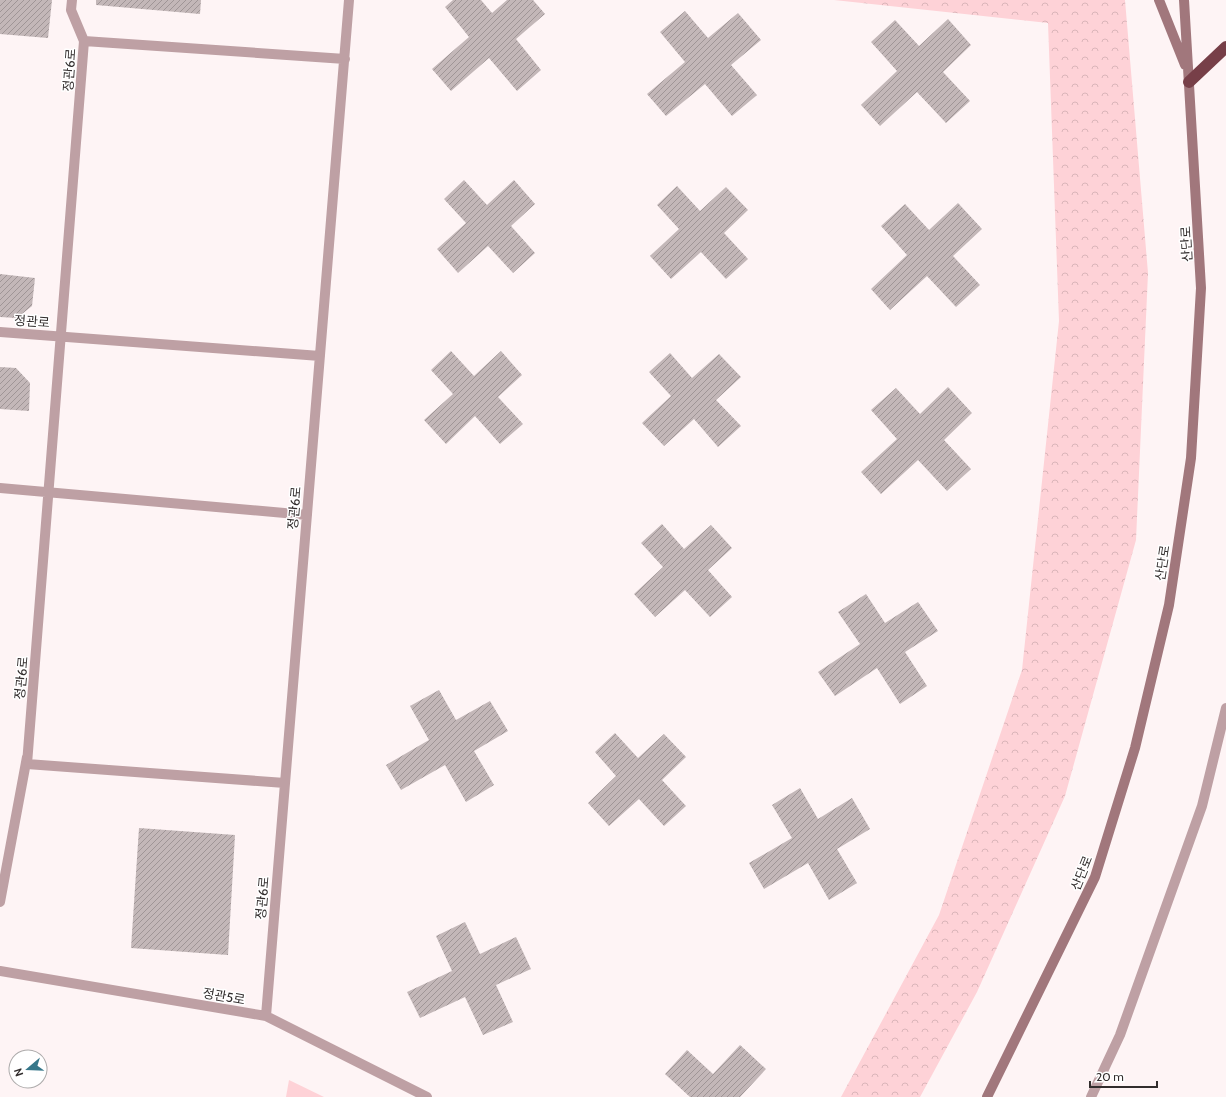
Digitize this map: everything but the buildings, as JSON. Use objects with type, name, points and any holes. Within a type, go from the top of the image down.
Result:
[{"type":"highway","points":[[1189,78],[1226,47]]},
{"type":"street","points":[[72,0],[71,10],[84,41]]},
{"type":"street","name":"정관6로","points":[[266,1016],[349,0]]},
{"type":"street","points":[[1159,0],[1189,78]]},
{"type":"street","name":"산단로","points":[[987,1097],[1095,878],[1135,748],[1169,604],[1191,458],[1201,288],[1184,0]]},
{"type":"street","name":"정관6로","points":[[0,902],[28,752],[62,337],[84,41],[345,59]]},
{"type":"street","name":"정관로","points":[[0,332],[62,337]]},
{"type":"street","points":[[62,337],[320,356]]},
{"type":"street","points":[[0,488],[307,515]]},
{"type":"street","points":[[1091,1097],[1120,1035],[1202,806],[1226,708]]},
{"type":"street","points":[[28,752],[27,764],[285,783]]},
{"type":"street","name":"정관5로","points":[[0,971],[266,1016],[427,1097]]},
{"type":"green space","points":[[834,0],[1125,0],[1148,273],[1136,540],[1065,796],[977,992],[920,1097],[841,1097],[939,915],[1022,670],[1059,321],[1048,23]]},
{"type":"green space","points":[[289,1080],[324,1097],[286,1097]]}]
